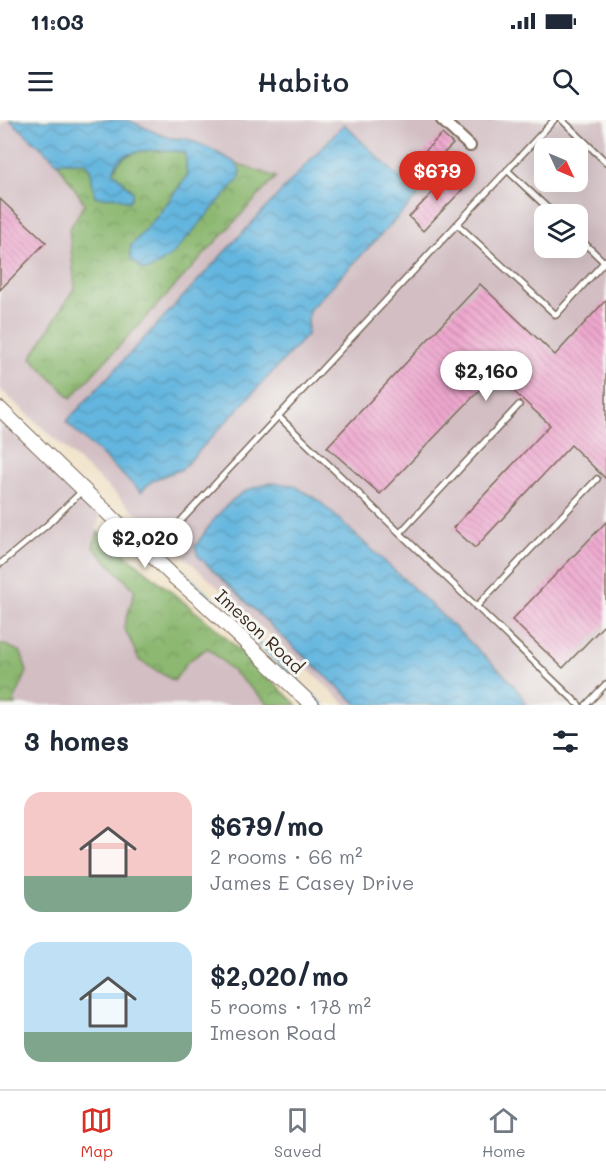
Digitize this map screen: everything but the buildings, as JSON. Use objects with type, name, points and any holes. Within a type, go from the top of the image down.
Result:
[{"type":"street","points":[[442,120],[470,146]]},
{"type":"street","name":"Imeson Road","points":[[0,409],[175,578],[312,705]]},
{"type":"lane","points":[[151,553],[554,120]]},
{"type":"lane","points":[[562,120],[606,162]]},
{"type":"lane","points":[[507,170],[543,204]]},
{"type":"lane","points":[[457,224],[556,315],[605,261],[588,246]]},
{"type":"lane","points":[[400,533],[519,405]]},
{"type":"lane","points":[[278,416],[579,705]]},
{"type":"lane","points":[[476,607],[597,479]]},
{"type":"lane","points":[[0,564],[47,525],[83,490]]},
{"type":"lane","points":[[586,705],[606,684]]},
{"type":"shaded area","points":[[6,120],[10,120],[57,162],[85,204],[69,229],[75,287],[31,358],[275,176],[236,163],[209,148],[185,139],[161,135],[128,120],[606,120],[606,705],[347,705],[0,389],[0,127]]},
{"type":"shaded area","points":[[0,421],[100,517],[93,547],[135,590],[124,627],[187,662],[208,648],[269,705],[16,705],[14,701],[27,672],[3,644],[0,644]]},
{"type":"green space","points":[[146,150],[185,152],[187,176],[131,247],[240,171],[236,163],[276,177],[71,398],[31,358],[75,287],[69,229],[85,204],[57,162],[85,162],[90,168],[95,196],[120,197],[133,192],[113,171],[126,156]]},
{"type":"green space","points":[[98,532],[217,629],[297,705],[269,705],[208,648],[187,662],[174,681],[139,660],[124,627],[135,590],[93,547]]},
{"type":"green space","points":[[0,644],[21,652],[27,672],[14,701],[16,705],[0,705]]},
{"type":"water","points":[[10,120],[128,120],[161,135],[185,138],[209,148],[236,163],[240,171],[240,178],[171,256],[151,269],[143,270],[131,259],[130,247],[159,214],[187,176],[185,152],[149,150],[124,157],[113,171],[133,192],[131,199],[128,202],[114,197],[100,197],[95,196],[90,168],[85,162],[57,162]]},
{"type":"water","points":[[344,124],[418,196],[309,310],[307,335],[182,469],[153,480],[141,492],[66,422]]},
{"type":"water","points":[[271,483],[293,485],[318,500],[504,674],[526,705],[358,705],[198,556],[195,547],[232,500],[248,490]]},
{"type":"waterway","points":[[181,570],[323,705]]}]
